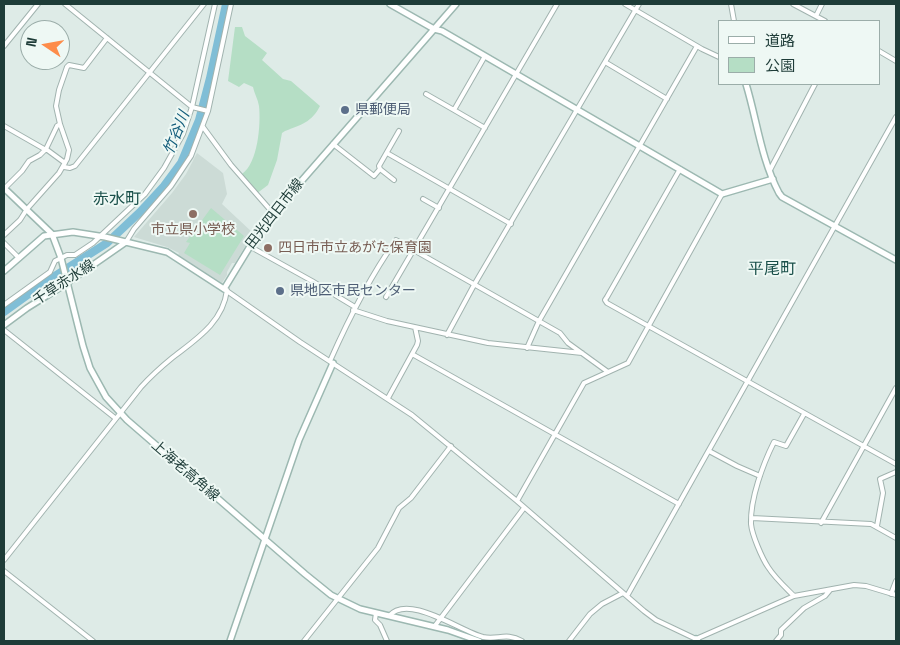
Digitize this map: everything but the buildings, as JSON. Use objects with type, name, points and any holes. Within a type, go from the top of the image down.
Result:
[{"type":"main road","points":[[390,4],[434,29],[442,31],[722,194],[773,179]]},
{"type":"main road","name":"田光四日市線","points":[[225,289],[249,246],[274,213],[456,4]]},
{"type":"main road","points":[[746,85],[759,139],[776,188],[782,196],[896,260]]},
{"type":"main road","name":"上海老高角線","points":[[4,188],[52,234],[61,259],[90,368],[103,392],[139,432],[319,586],[338,598],[360,609],[434,627],[479,641]]},
{"type":"main road","points":[[4,272],[44,236],[73,232],[167,252],[225,289]]},
{"type":"main road","name":"千草赤水線","points":[[4,325],[124,242]]},
{"type":"main road","points":[[230,641],[299,440],[332,362]]},
{"type":"street","points":[[4,46],[38,4]]},
{"type":"street","points":[[66,4],[192,107],[207,111]]},
{"type":"street","points":[[4,126],[46,149],[70,168],[75,166],[204,4]]},
{"type":"street","points":[[4,305],[50,272],[55,261],[67,255],[76,255],[102,237],[145,194],[164,168],[183,134],[192,107],[215,4]]},
{"type":"street","points":[[124,242],[186,165],[203,127],[231,4]]},
{"type":"street","points":[[386,298],[558,4]]},
{"type":"street","points":[[625,4],[718,56]]},
{"type":"street","points":[[447,335],[474,285],[639,4]]},
{"type":"street","points":[[731,4],[734,20]]},
{"type":"street","points":[[793,4],[823,20]]},
{"type":"street","points":[[816,16],[822,4]]},
{"type":"street","points":[[4,235],[20,220],[27,209],[65,165],[69,150],[60,124],[57,98],[67,67],[69,65],[84,68],[107,38]]},
{"type":"street","points":[[527,348],[539,321],[697,46]]},
{"type":"street","points":[[880,53],[896,61]]},
{"type":"street","points":[[454,110],[485,56]]},
{"type":"street","points":[[605,62],[667,99]]},
{"type":"street","points":[[770,170],[814,85]]},
{"type":"street","points":[[426,94],[485,128]]},
{"type":"street","points":[[627,596],[896,117]]},
{"type":"street","points":[[4,188],[22,171],[29,161],[46,149],[57,126],[60,124]]},
{"type":"street","points":[[203,127],[231,165],[274,213]]},
{"type":"street","points":[[333,144],[374,176],[380,169],[379,166],[400,131]]},
{"type":"street","points":[[387,152],[511,224]]},
{"type":"street","points":[[380,169],[394,180]]},
{"type":"street","points":[[680,169],[606,300],[607,303],[896,464]]},
{"type":"street","points":[[517,501],[584,383],[628,364],[722,194]]},
{"type":"street","points":[[423,199],[439,208]]},
{"type":"street","points":[[332,362],[354,308],[375,269],[396,240],[560,333],[568,343],[608,372]]},
{"type":"street","points":[[4,243],[19,258]]},
{"type":"street","points":[[249,246],[312,281],[354,308],[387,321],[488,344],[582,353]]},
{"type":"street","points":[[4,560],[141,387],[158,369],[202,336],[220,311],[225,289],[388,398],[451,446],[656,620],[697,640],[794,596],[854,585],[866,586],[896,595]]},
{"type":"street","points":[[388,398],[418,341],[415,327]]},
{"type":"street","points":[[4,330],[115,418]]},
{"type":"street","points":[[412,354],[679,504]]},
{"type":"street","points":[[821,523],[896,388]]},
{"type":"street","points":[[794,596],[767,566],[752,527],[752,518],[760,476],[774,442],[786,446],[804,414]]},
{"type":"street","points":[[304,641],[378,548],[398,508],[411,498],[451,446]]},
{"type":"street","points":[[709,451],[760,476]]},
{"type":"street","points":[[877,526],[883,492],[880,479],[896,472]]},
{"type":"street","points":[[434,627],[524,508]]},
{"type":"street","points":[[752,518],[821,523],[864,523],[877,526],[896,538]]},
{"type":"street","points":[[4,571],[93,641]]},
{"type":"street","points":[[891,594],[896,581]]},
{"type":"street","points":[[776,641],[782,635],[781,630],[787,624],[804,608],[825,596],[830,590]]},
{"type":"street","points":[[569,641],[590,614],[602,604],[623,593]]},
{"type":"street","points":[[389,616],[393,611],[400,608],[423,611],[483,636],[515,637],[522,641]]},
{"type":"street","points":[[376,613],[375,620],[380,624],[387,641]]},
{"type":"shaded area","name":"市立県小学校","points":[[197,153],[223,173],[227,194],[222,204],[253,233],[235,263],[232,263],[222,283],[178,255],[179,253],[167,247],[134,237],[172,193],[186,174]]},
{"type":"green space","points":[[235,27],[242,27],[245,36],[267,53],[262,60],[283,79],[291,81],[320,106],[310,119],[282,133],[277,160],[268,185],[256,194],[242,174],[252,161],[255,152],[259,133],[259,106],[253,87],[244,83],[239,87],[228,81]]},
{"type":"green space","points":[[211,208],[244,236],[220,275],[184,253],[190,243],[186,242]]},
{"type":"waterway","name":"竹谷川","points":[[4,312],[47,281],[107,243],[140,212],[164,186],[181,163],[199,120],[226,4]]},
{"type":"place","name":"県郵便局","points":[[345,110]]},
{"type":"place","name":"市立県小学校","points":[[193,214]]},
{"type":"place","name":"四日市市立あがた保育園","points":[[268,248]]},
{"type":"place","name":"県地区市民センター","points":[[280,291]]},
{"type":"district","name":"赤水町","points":[[117,200]]},
{"type":"district","name":"平尾町","points":[[772,270]]}]
